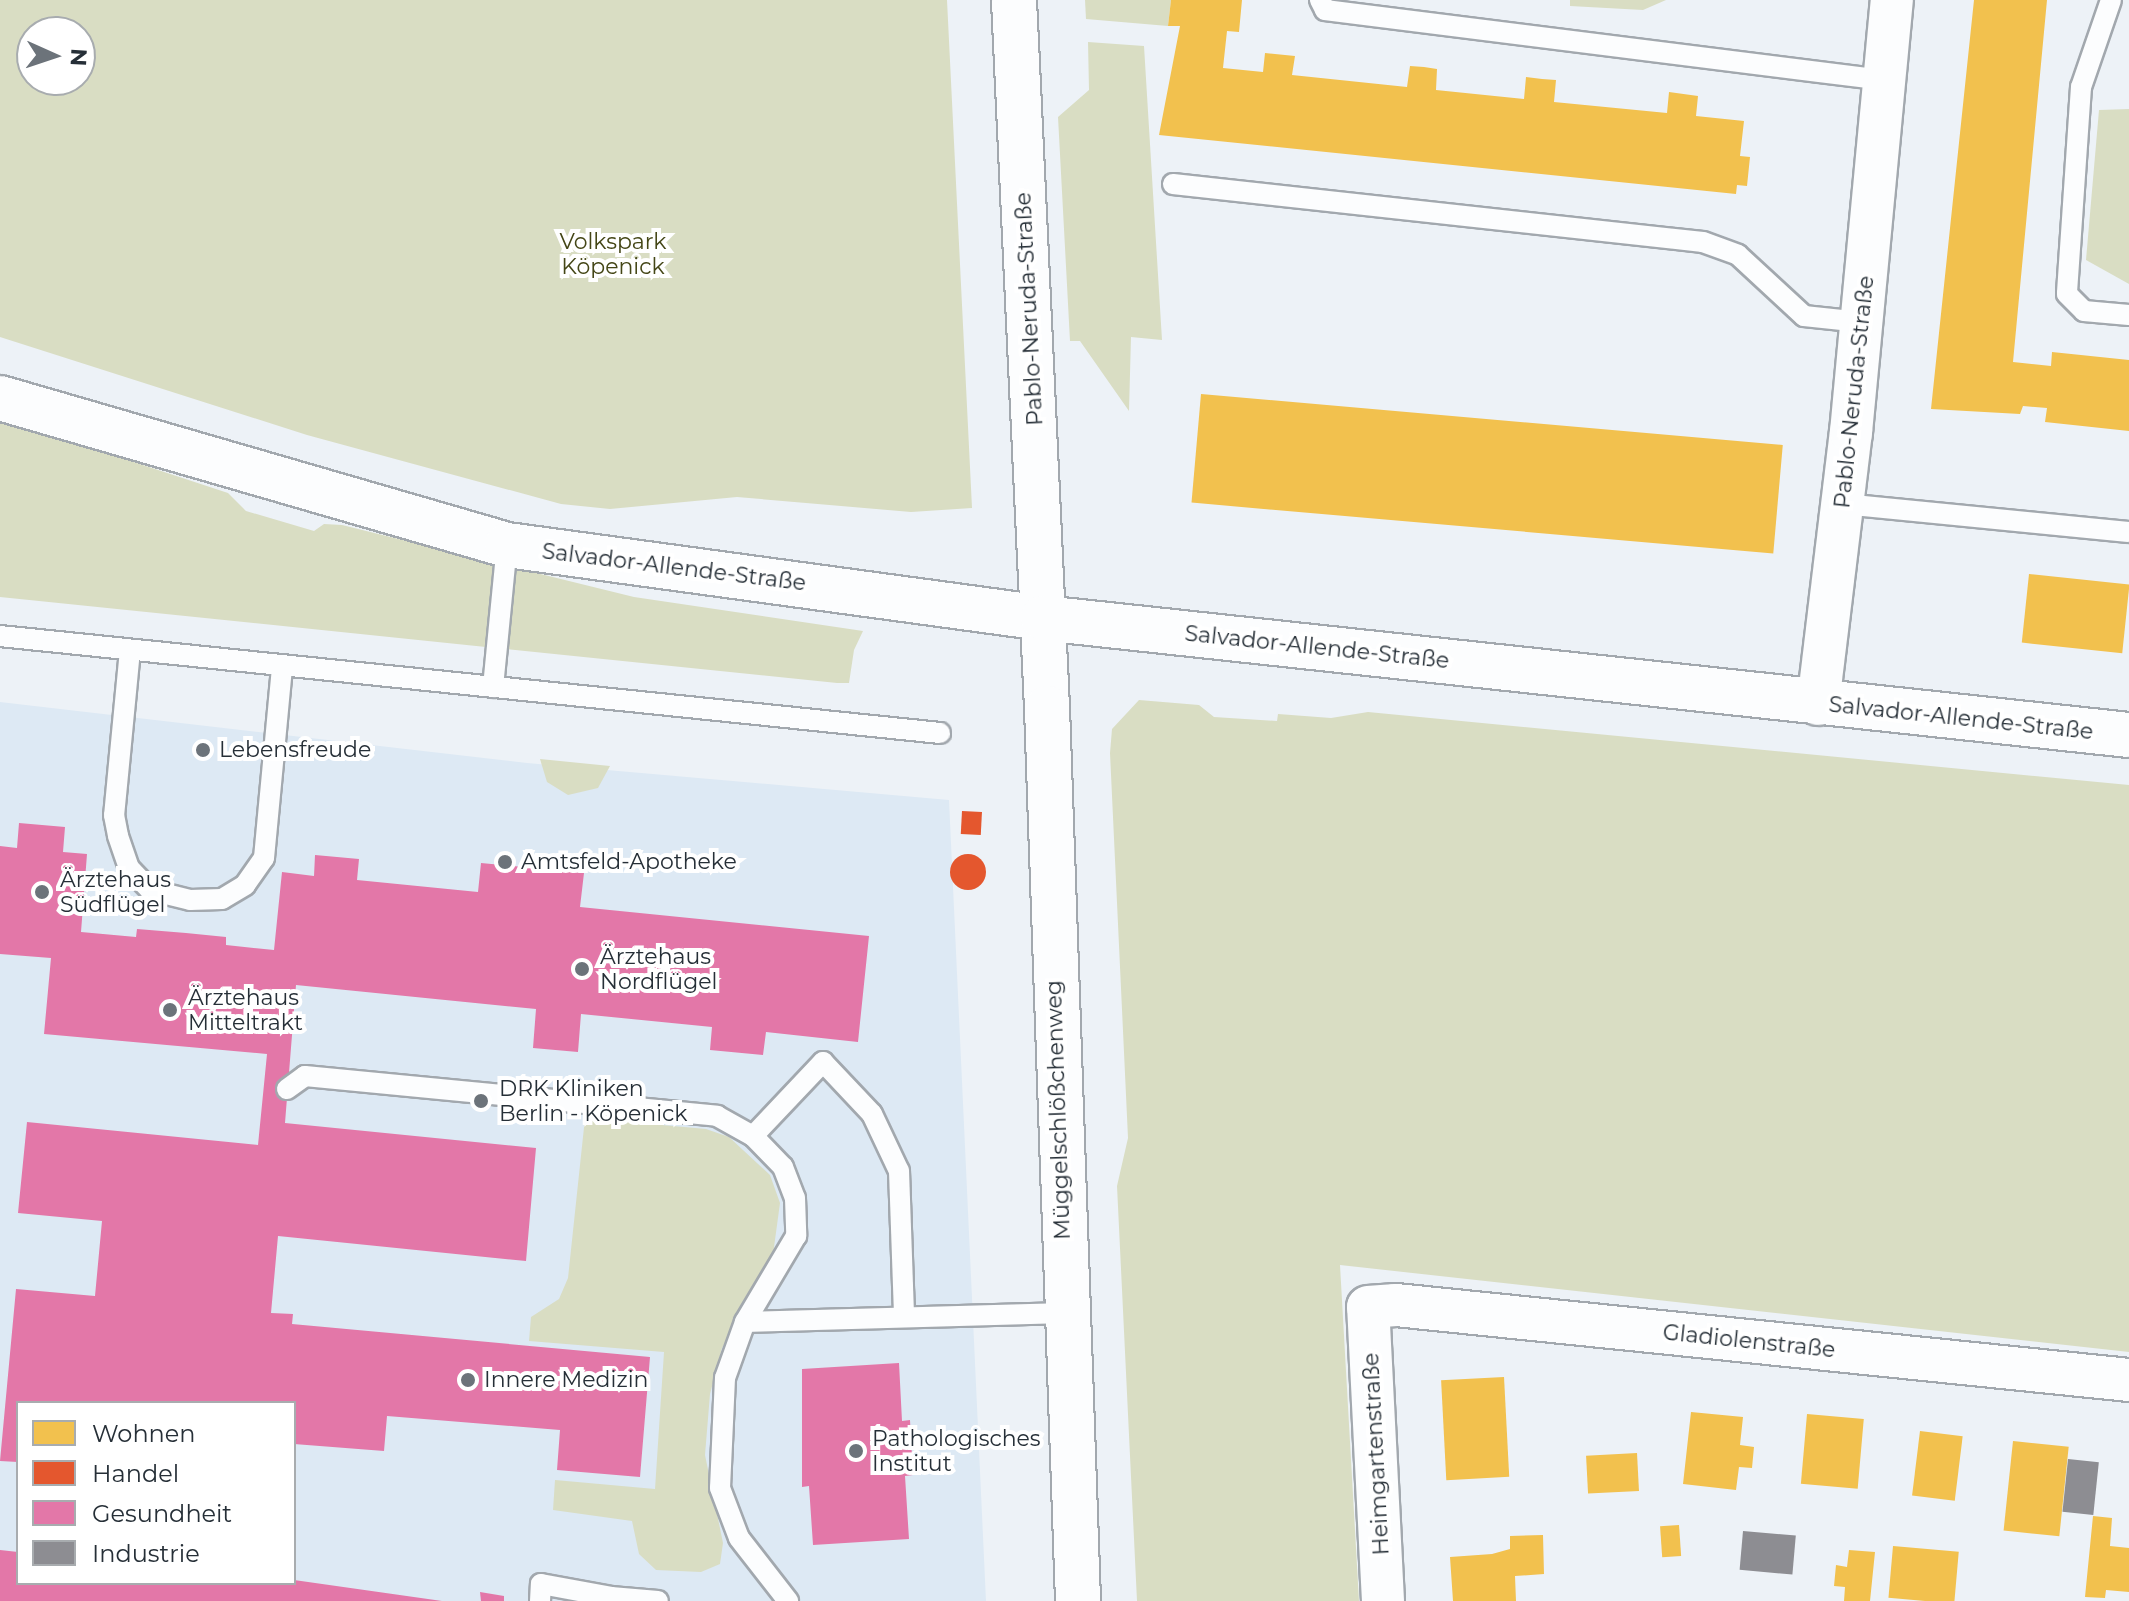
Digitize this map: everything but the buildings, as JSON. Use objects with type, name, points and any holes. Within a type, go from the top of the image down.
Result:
[{"type":"main road","name":"Pablo-Neruda-Straße","points":[[1014,0],[1043,618]]},
{"type":"main road","name":"Salvador-Allende-Straße","points":[[0,398],[507,545],[1043,618],[1818,704],[2129,735]]},
{"type":"main road","name":"Müggelschlößchenweg","points":[[1043,618],[1065,1313],[1078,1601]]},
{"type":"street","name":"Pablo-Neruda-Straße","points":[[1818,704],[1843,504],[1892,0]]},
{"type":"street","name":"Gladiolenstraße","points":[[1368,1307],[1396,1305],[2129,1380]]},
{"type":"street","name":"Heimgartenstraße","points":[[1368,1307],[1383,1601]]},
{"type":"lane","points":[[1320,0],[1325,10],[1883,80]]},
{"type":"lane","points":[[2111,0],[2081,87],[2067,294],[2084,311],[2129,315]]},
{"type":"lane","points":[[1173,184],[1703,242],[1738,255],[1804,316],[1861,322]]},
{"type":"lane","points":[[1843,504],[2129,532]]},
{"type":"lane","points":[[493,687],[507,545]]},
{"type":"lane","points":[[0,636],[940,733]]},
{"type":"lane","points":[[130,650],[114,815],[118,836],[129,868],[150,890],[190,900],[222,899],[245,885],[264,858],[282,666]]},
{"type":"lane","points":[[753,1136],[823,1062],[872,1114],[899,1171],[904,1317]]},
{"type":"lane","points":[[287,1089],[305,1076],[717,1116],[753,1136],[783,1167],[795,1198],[796,1236],[745,1322],[725,1378],[720,1488],[739,1538],[788,1601]]},
{"type":"lane","points":[[745,1322],[1065,1313]]},
{"type":"lane","points":[[540,1593],[658,1601]]},
{"type":"shaded area","name":"DRK Kliniken Berlin - Köpenick","points":[[0,702],[527,763],[949,800],[986,1601],[0,1601]]},
{"type":"green space","name":"Volkspark Köpenick","points":[[0,0],[947,0],[972,508],[911,512],[737,497],[610,509],[561,504],[307,435],[0,337]]},
{"type":"green space","points":[[1085,0],[1171,0],[1168,26],[1086,19]]},
{"type":"green space","points":[[1570,0],[1666,0],[1643,10],[1570,6]]},
{"type":"green space","points":[[1088,42],[1144,46],[1162,340],[1131,337],[1129,411],[1080,341],[1070,341],[1058,117],[1089,90]]},
{"type":"green space","points":[[2129,109],[2129,284],[2086,260],[2099,110]]},
{"type":"green space","points":[[0,418],[228,493],[246,511],[314,531],[324,524],[342,525],[634,597],[863,631],[854,650],[849,683],[0,597]]},
{"type":"green space","points":[[1139,700],[1199,705],[1214,717],[1277,721],[1278,714],[1331,718],[1368,712],[2129,785],[2129,1352],[1340,1265],[1359,1601],[1137,1601],[1117,1186],[1128,1138],[1110,753],[1112,729]]},
{"type":"green space","points":[[540,759],[610,766],[598,788],[568,795],[547,782]]},
{"type":"green space","points":[[585,1118],[706,1129],[729,1137],[770,1175],[780,1203],[772,1262],[722,1348],[710,1394],[705,1455],[723,1543],[720,1564],[701,1572],[656,1570],[639,1554],[632,1521],[553,1510],[555,1480],[655,1489],[664,1352],[529,1341],[531,1317],[559,1299],[568,1278]]},
{"type":"place","name":"Lebensfreude","points":[[203,750]]},
{"type":"place","name":"Amtsfeld-Apotheke","points":[[505,862]]},
{"type":"place","name":"Ärztehaus Südflügel","points":[[42,892]]},
{"type":"place","name":"Ärztehaus Nordflügel","points":[[582,969]]},
{"type":"place","name":"Ärztehaus Mitteltrakt","points":[[170,1010]]},
{"type":"place","name":"DRK Kliniken Berlin - Köpenick","points":[[481,1101]]},
{"type":"place","name":"Innere Medizin","points":[[468,1380]]},
{"type":"place","name":"Pathologisches Institut","points":[[856,1451]]}]
